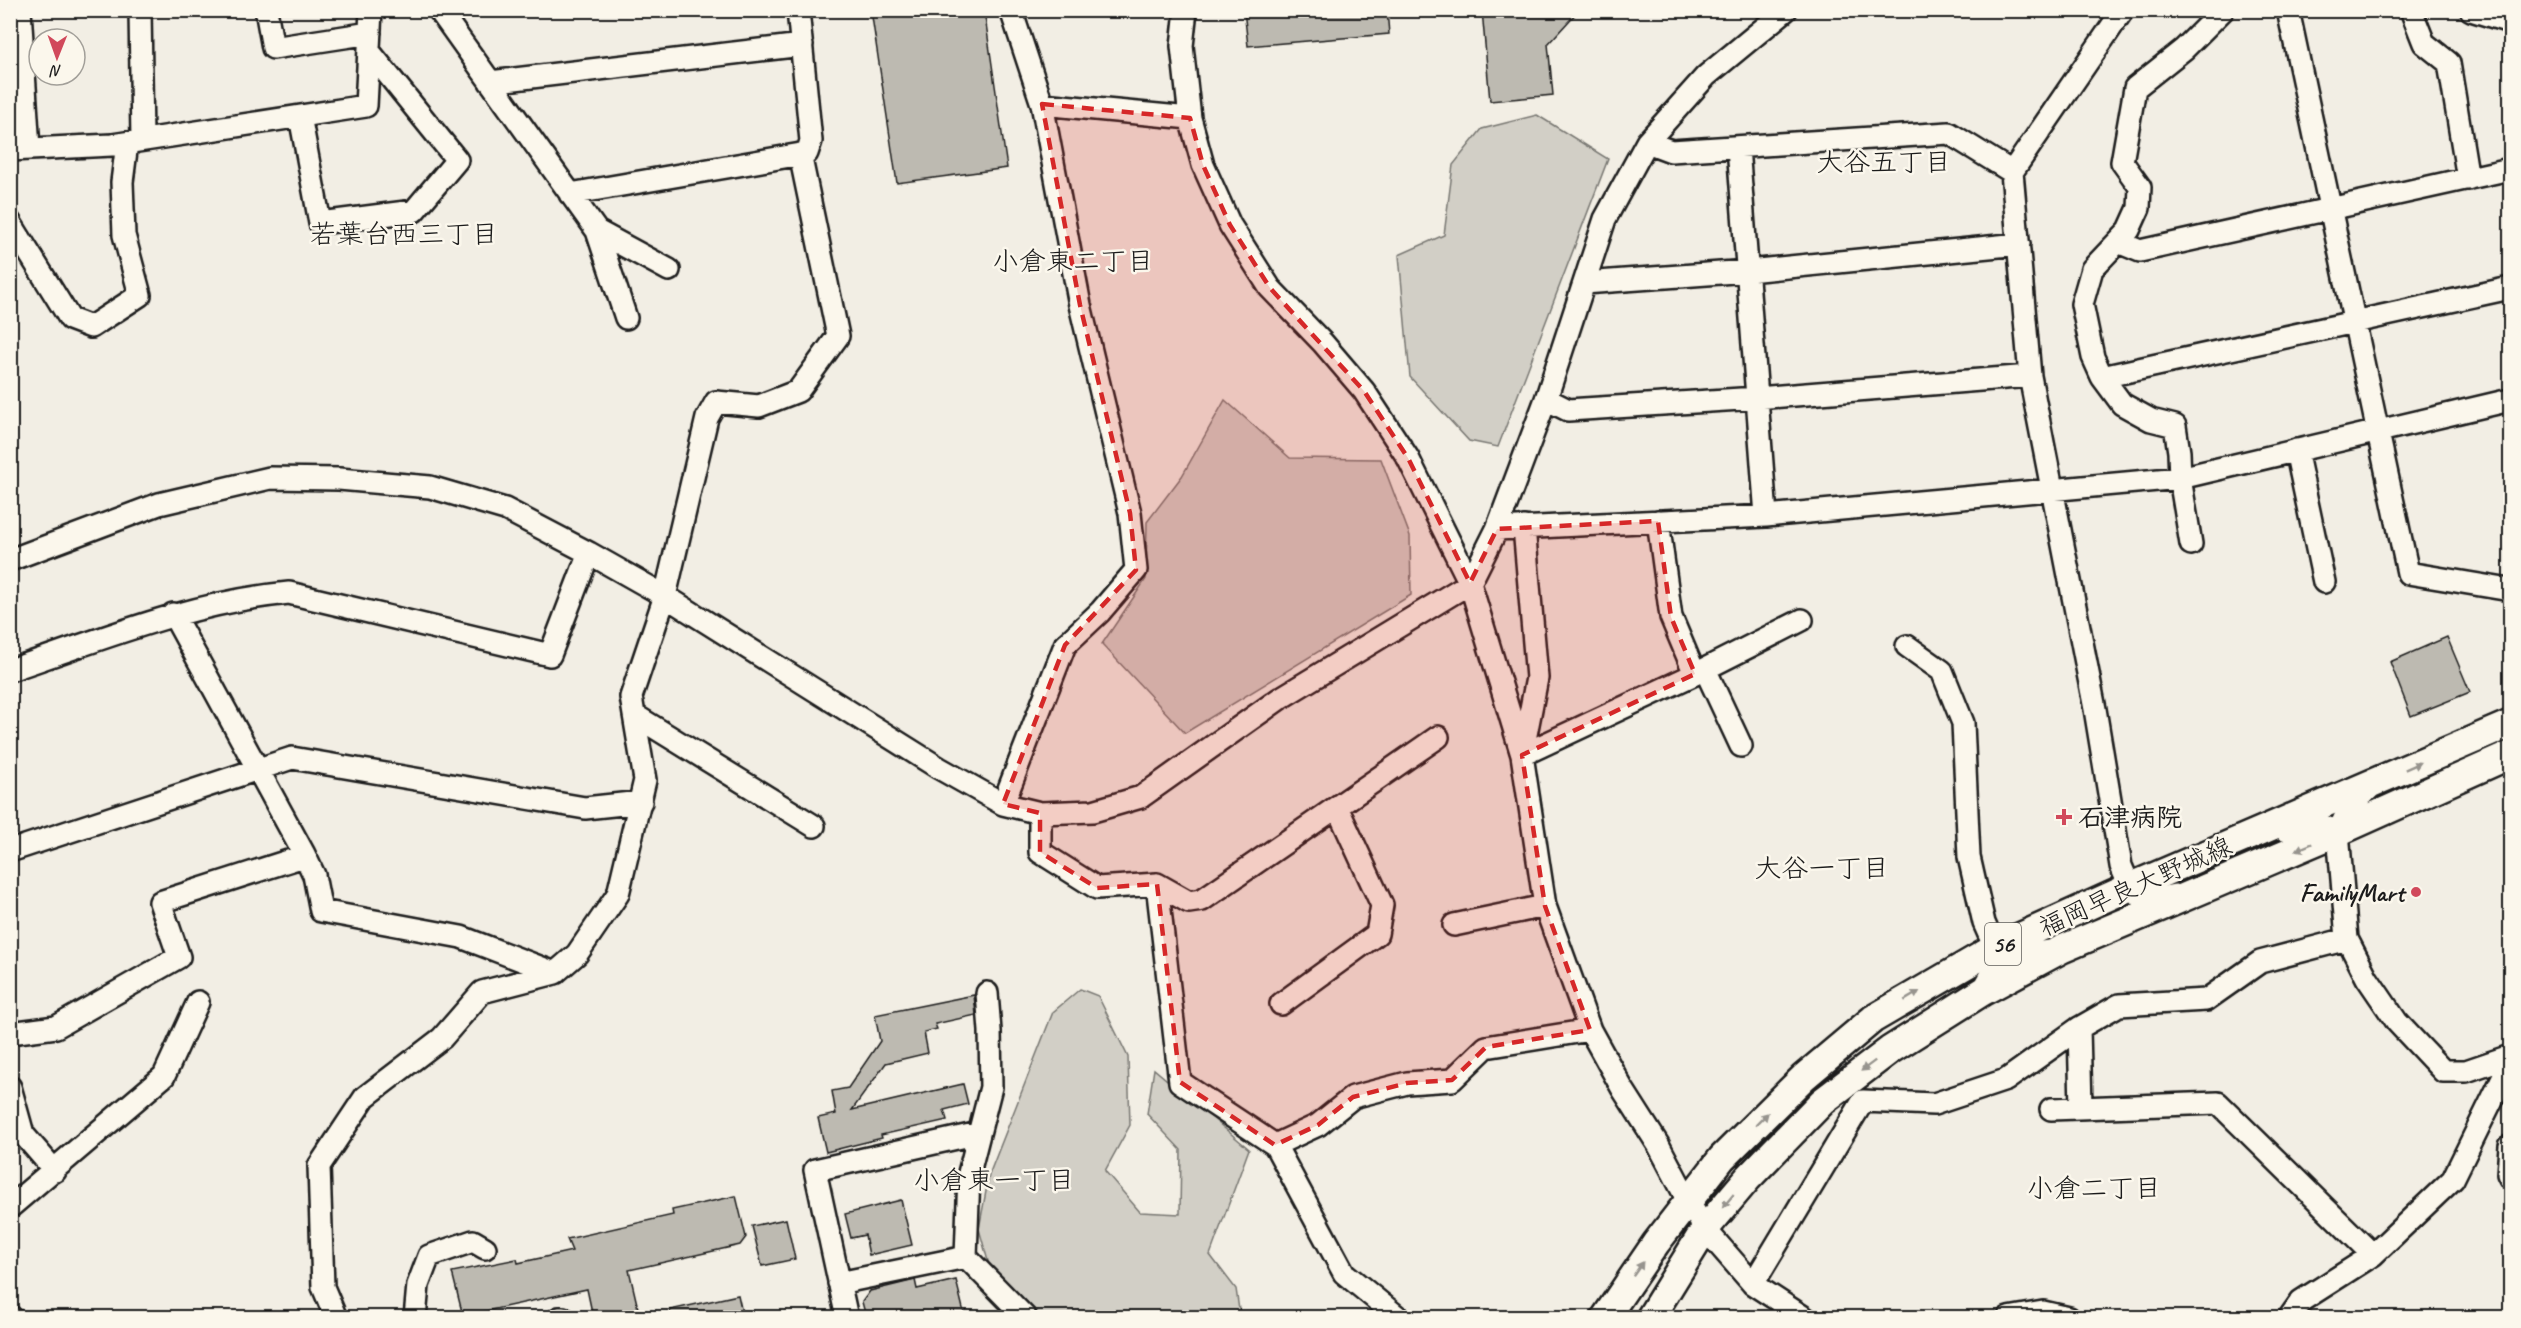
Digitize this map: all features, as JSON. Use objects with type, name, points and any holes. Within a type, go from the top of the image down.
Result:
[{"type":"main road","name":"福岡早良大野城線","points":[[1605,1317],[1688,1201],[1722,1158],[1804,1077],[1873,1019],[1995,948],[2130,887],[2511,724]]},
{"type":"main road","name":"福岡早良大野城線","points":[[1650,1317],[1705,1229],[1748,1178],[1823,1101],[1890,1050],[1982,992],[2062,949],[2338,832],[2511,754]]},
{"type":"street","points":[[20,10],[20,149],[134,141],[366,106],[371,10]]},
{"type":"street","points":[[10,222],[70,319],[91,327],[140,295],[124,235],[122,182],[134,141],[140,10]]},
{"type":"street","points":[[266,10],[273,48],[369,42]]},
{"type":"street","points":[[439,10],[597,231],[626,318]]},
{"type":"street","points":[[570,194],[807,153],[812,141],[798,10]]},
{"type":"street","points":[[1003,804],[1065,645],[1100,612],[1136,570],[1130,513],[1080,305],[1042,104],[1011,10]]},
{"type":"street","points":[[1186,10],[1182,46],[1190,118],[1203,165],[1230,225],[1270,288],[1323,343],[1364,391],[1408,458],[1470,583],[1522,755],[1545,906],[1590,1030],[1705,1229],[1753,1284],[1805,1317]]},
{"type":"street","points":[[10,560],[159,504],[270,478],[339,479],[430,487],[505,509],[589,553],[665,596],[939,768],[1003,804],[1040,813],[1093,812],[1141,797],[1279,699],[1470,583],[1497,529],[1546,399],[1605,219],[1647,142],[1706,76],[1786,10]]},
{"type":"street","points":[[2123,10],[2012,172],[2031,376],[2095,709],[2121,866],[2130,887],[2140,897],[2155,899],[2202,890]]},
{"type":"street","points":[[2191,544],[2180,478],[2175,426],[2151,420],[2122,404],[2102,377],[2093,357],[2082,304],[2092,269],[2129,230],[2139,208],[2140,187],[2122,162],[2135,88],[2184,49],[2223,10]]},
{"type":"street","points":[[2288,10],[2408,573],[2511,590]]},
{"type":"street","points":[[2411,10],[2424,43],[2449,63],[2468,179]]},
{"type":"street","points":[[2471,10],[2511,22]]},
{"type":"street","points":[[300,116],[320,223],[414,211],[457,160],[369,42]]},
{"type":"street","points":[[490,82],[802,45]]},
{"type":"street","points":[[1042,104],[1190,118]]},
{"type":"street","points":[[1647,142],[1671,151],[1949,133],[2012,172]]},
{"type":"street","points":[[1738,147],[1766,516]]},
{"type":"street","points":[[336,1317],[322,1287],[319,1166],[365,1097],[442,1038],[482,992],[555,973],[578,954],[618,894],[645,780],[631,697],[665,596],[706,418],[716,402],[759,406],[798,391],[838,336],[800,154]]},
{"type":"street","points":[[2118,242],[2140,251],[2511,169]]},
{"type":"street","points":[[597,231],[669,270]]},
{"type":"street","points":[[1584,283],[1748,271],[2019,244]]},
{"type":"street","points":[[2102,377],[2511,288]]},
{"type":"street","points":[[1546,399],[1568,410],[1757,398],[2031,376]]},
{"type":"street","points":[[1497,529],[1766,516],[2180,478],[2511,400]]},
{"type":"street","points":[[2296,450],[2325,582]]},
{"type":"street","points":[[1658,521],[1671,617],[1740,746]]},
{"type":"street","points":[[1522,755],[1537,678],[1524,527]]},
{"type":"street","points":[[10,670],[173,614],[246,597],[289,592],[550,655],[589,553]]},
{"type":"street","points":[[173,614],[314,875],[321,911],[461,937],[555,973]]},
{"type":"street","points":[[1522,755],[1802,620]]},
{"type":"street","points":[[1907,646],[1942,671],[1963,723],[1969,857],[1984,923],[1995,948],[1995,968],[1982,992]]},
{"type":"street","points":[[636,716],[814,826]]},
{"type":"street","points":[[1040,813],[1040,852],[1097,888],[1157,884],[1189,902],[1202,900],[1438,737]]},
{"type":"street","points":[[10,851],[292,758],[585,808],[641,802]]},
{"type":"street","points":[[2374,783],[2349,808],[2338,832],[2347,939],[2367,978],[2397,1022],[2443,1071],[2466,1071],[2511,1056]]},
{"type":"street","points":[[1281,1004],[1377,934],[1382,905],[1337,807]]},
{"type":"street","points":[[2239,841],[2316,823],[2338,832]]},
{"type":"street","points":[[10,1033],[56,1027],[179,957],[160,902],[304,855]]},
{"type":"street","points":[[1157,884],[1180,1082],[1275,1144],[1344,1273],[1399,1317]]},
{"type":"street","points":[[2116,927],[2128,906],[2130,887]]},
{"type":"street","points":[[1454,925],[1545,906]]},
{"type":"street","points":[[1753,1284],[1863,1101],[1934,1104],[2006,1080],[2079,1028],[2119,1005],[2206,1000],[2260,962],[2347,939]]},
{"type":"street","points":[[1995,948],[2012,957],[2062,949]]},
{"type":"street","points":[[987,993],[991,1087],[969,1173],[966,1257],[1026,1317]]},
{"type":"street","points":[[10,1207],[164,1076],[198,1002]]},
{"type":"street","points":[[2079,1028],[2082,1108]]},
{"type":"street","points":[[1275,1144],[1318,1125],[1353,1097],[1407,1083],[1452,1080],[1486,1047],[1590,1030]]},
{"type":"street","points":[[2289,1317],[2301,1301],[2373,1255],[2453,1179],[2511,1064]]},
{"type":"street","points":[[10,1087],[23,1134],[55,1171]]},
{"type":"street","points":[[2051,1109],[2218,1103],[2373,1255]]},
{"type":"street","points":[[847,1317],[815,1170],[979,1133]]},
{"type":"street","points":[[2511,1146],[2508,1174],[2511,1178]]},
{"type":"street","points":[[415,1317],[418,1285],[429,1256],[473,1241],[484,1248]]},
{"type":"street","points":[[839,1283],[966,1257]]},
{"type":"street","points":[[2008,1317],[2043,1312],[2069,1317]]},
{"type":"highlighted area","points":[[1042,104],[1190,118],[1203,165],[1230,225],[1270,288],[1364,391],[1408,458],[1470,583],[1497,529],[1658,521],[1671,617],[1695,674],[1522,755],[1545,906],[1590,1030],[1486,1047],[1452,1080],[1407,1083],[1353,1097],[1318,1125],[1275,1145],[1180,1082],[1157,884],[1097,888],[1040,852],[1040,813],[1003,804],[1065,645],[1136,570],[1130,513],[1080,305]]},
{"type":"shaded area","points":[[1537,115],[1608,159],[1498,447],[1469,441],[1410,377],[1399,255],[1444,235],[1453,165],[1482,129]]},
{"type":"shaded area","points":[[1225,400],[1290,458],[1381,459],[1410,536],[1411,595],[1185,733],[1102,644],[1146,579],[1147,522],[1182,476]]},
{"type":"shaded area","points":[[1080,989],[1098,996],[1128,1057],[1130,1125],[1105,1171],[1140,1212],[1180,1214],[1181,1150],[1147,1114],[1154,1069],[1249,1149],[1210,1255],[1236,1289],[1240,1317],[1039,1317],[993,1279],[979,1229],[989,1175],[1053,1012]]},
{"type":"building","points":[[871,10],[984,10],[1007,168],[897,183]]},
{"type":"building","points":[[1244,10],[1387,10],[1389,34],[1248,46]]},
{"type":"building","points":[[1482,10],[1579,10],[1548,44],[1553,95],[1490,101]]},
{"type":"building","points":[[2447,637],[2470,692],[2411,716],[2390,662]]},
{"type":"building","points":[[974,995],[976,1015],[935,1024],[937,1029],[924,1032],[928,1053],[886,1063],[852,1110],[963,1084],[968,1104],[944,1110],[947,1120],[881,1135],[882,1138],[826,1152],[818,1118],[836,1114],[832,1091],[848,1088],[880,1041],[875,1015]]},
{"type":"building","points":[[736,1196],[746,1237],[740,1245],[629,1270],[640,1317],[593,1317],[587,1289],[463,1316],[452,1272],[517,1259],[518,1263],[572,1251],[567,1239],[673,1215],[672,1210]]},
{"type":"building","points":[[901,1200],[912,1245],[869,1255],[865,1235],[851,1238],[845,1214]]},
{"type":"building","points":[[786,1219],[795,1259],[762,1266],[752,1226]]},
{"type":"building","points":[[915,1280],[917,1289],[956,1280],[965,1317],[866,1317],[862,1302],[870,1291]]},
{"type":"building","points":[[738,1295],[743,1317],[671,1317],[670,1310]]},
{"type":"place","name":"石津病院","points":[[2064,817]]},
{"type":"place","name":"FamilyMart","points":[[2416,892]]},
{"type":"district","name":"大谷五丁目","points":[[1884,162]]},
{"type":"district","name":"若葉台西三丁目","points":[[404,234]]},
{"type":"district","name":"小倉東二丁目","points":[[1073,261]]},
{"type":"district","name":"大谷一丁目","points":[[1822,868]]},
{"type":"district","name":"小倉東一丁目","points":[[994,1180]]},
{"type":"district","name":"小倉二丁目","points":[[2094,1188]]}]
